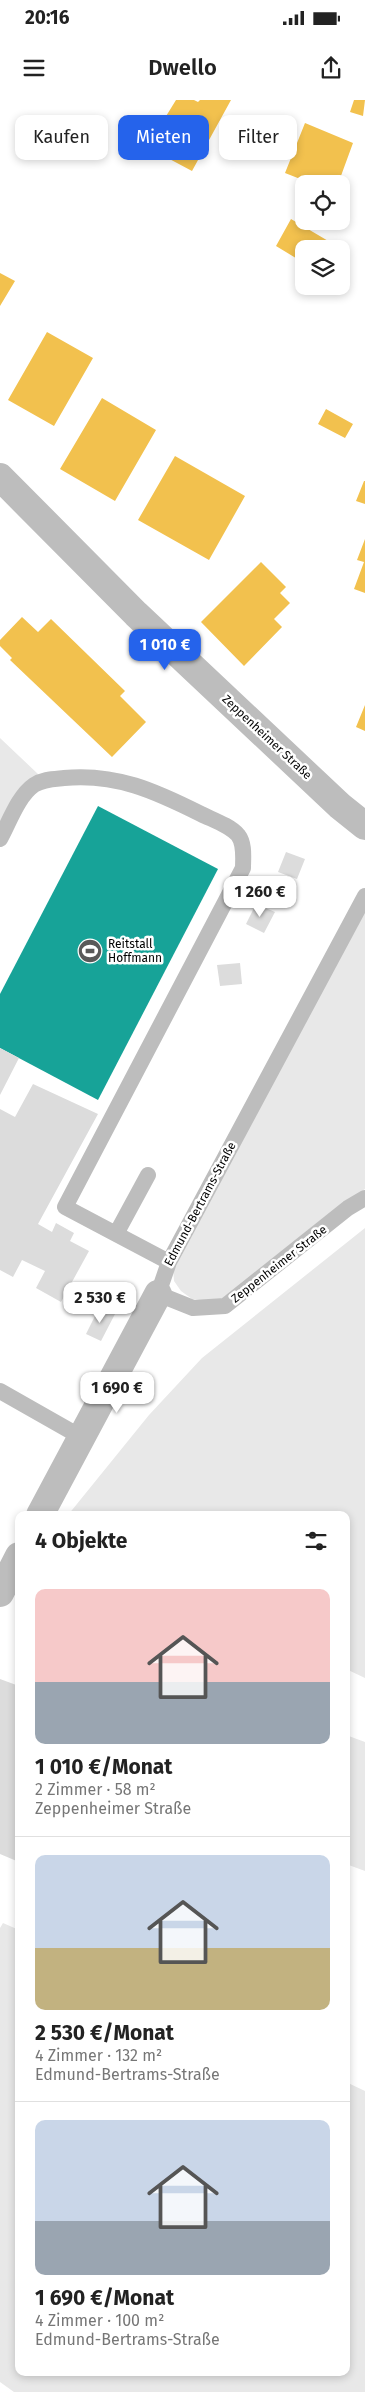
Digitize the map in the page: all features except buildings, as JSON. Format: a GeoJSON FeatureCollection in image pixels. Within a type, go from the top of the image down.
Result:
{"type":"FeatureCollection","features":[{"type":"Feature","properties":{"kind":"street","name":"Zeppenheimer Straße"},"geometry":{"type":"LineString","coordinates":[[0,477],[136,614],[340,806],[365,826]]}},
{"type":"Feature","properties":{"kind":"street","name":"Edmund-Bertrams-Straße"},"geometry":{"type":"LineString","coordinates":[[42,1511],[158,1294]]}},
{"type":"Feature","properties":{"kind":"street"},"geometry":{"type":"LineString","coordinates":[[0,1593],[15,1564]]}},
{"type":"Feature","properties":{"kind":"lane"},"geometry":{"type":"LineString","coordinates":[[0,839],[22,798],[33,786],[43,780],[87,776],[124,781],[178,802],[226,826],[238,836],[244,853],[243,868],[65,1206],[168,1262]]}},
{"type":"Feature","properties":{"kind":"lane","name":"Edmund-Bertrams-Straße"},"geometry":{"type":"LineString","coordinates":[[158,1294],[168,1262],[365,896]]}},
{"type":"Feature","properties":{"kind":"lane"},"geometry":{"type":"LineString","coordinates":[[116,1234],[148,1175]]}},
{"type":"Feature","properties":{"kind":"lane","name":"Zeppenheimer Straße"},"geometry":{"type":"LineString","coordinates":[[158,1294],[193,1308],[225,1306],[348,1208],[365,1198]]}},
{"type":"Feature","properties":{"kind":"lane"},"geometry":{"type":"LineString","coordinates":[[0,1391],[81,1437]]}},
{"type":"Feature","properties":{"kind":"shaded area"},"geometry":{"type":"Polygon","coordinates":[[[0,738],[38,774],[0,841],[0,738]]]}},
{"type":"Feature","properties":{"kind":"shaded area"},"geometry":{"type":"Polygon","coordinates":[[[365,912],[365,1189],[323,1218],[229,1294],[216,1302],[192,1299],[181,1291],[174,1281],[173,1266],[365,912]]]}},
{"type":"Feature","properties":{"kind":"shaded area"},"geometry":{"type":"Polygon","coordinates":[[[365,1228],[365,1678],[350,1671],[350,1511],[71,1511],[149,1415],[202,1358],[365,1228]]]}},
{"type":"Feature","properties":{"kind":"shaded area"},"geometry":{"type":"Polygon","coordinates":[[[350,1736],[365,1742],[365,1871],[350,1865],[350,1736]]]}},
{"type":"Feature","properties":{"kind":"shaded area"},"geometry":{"type":"Polygon","coordinates":[[[3,1923],[15,1928],[15,2376],[350,2376],[350,2084],[365,2091],[365,2392],[14,2392],[0,2382],[0,1928],[3,1923]]]}},
{"type":"Feature","properties":{"kind":"place","name":"Reitstall Hoffmann"},"geometry":{"type":"Point","coordinates":[90,951]}}]}
